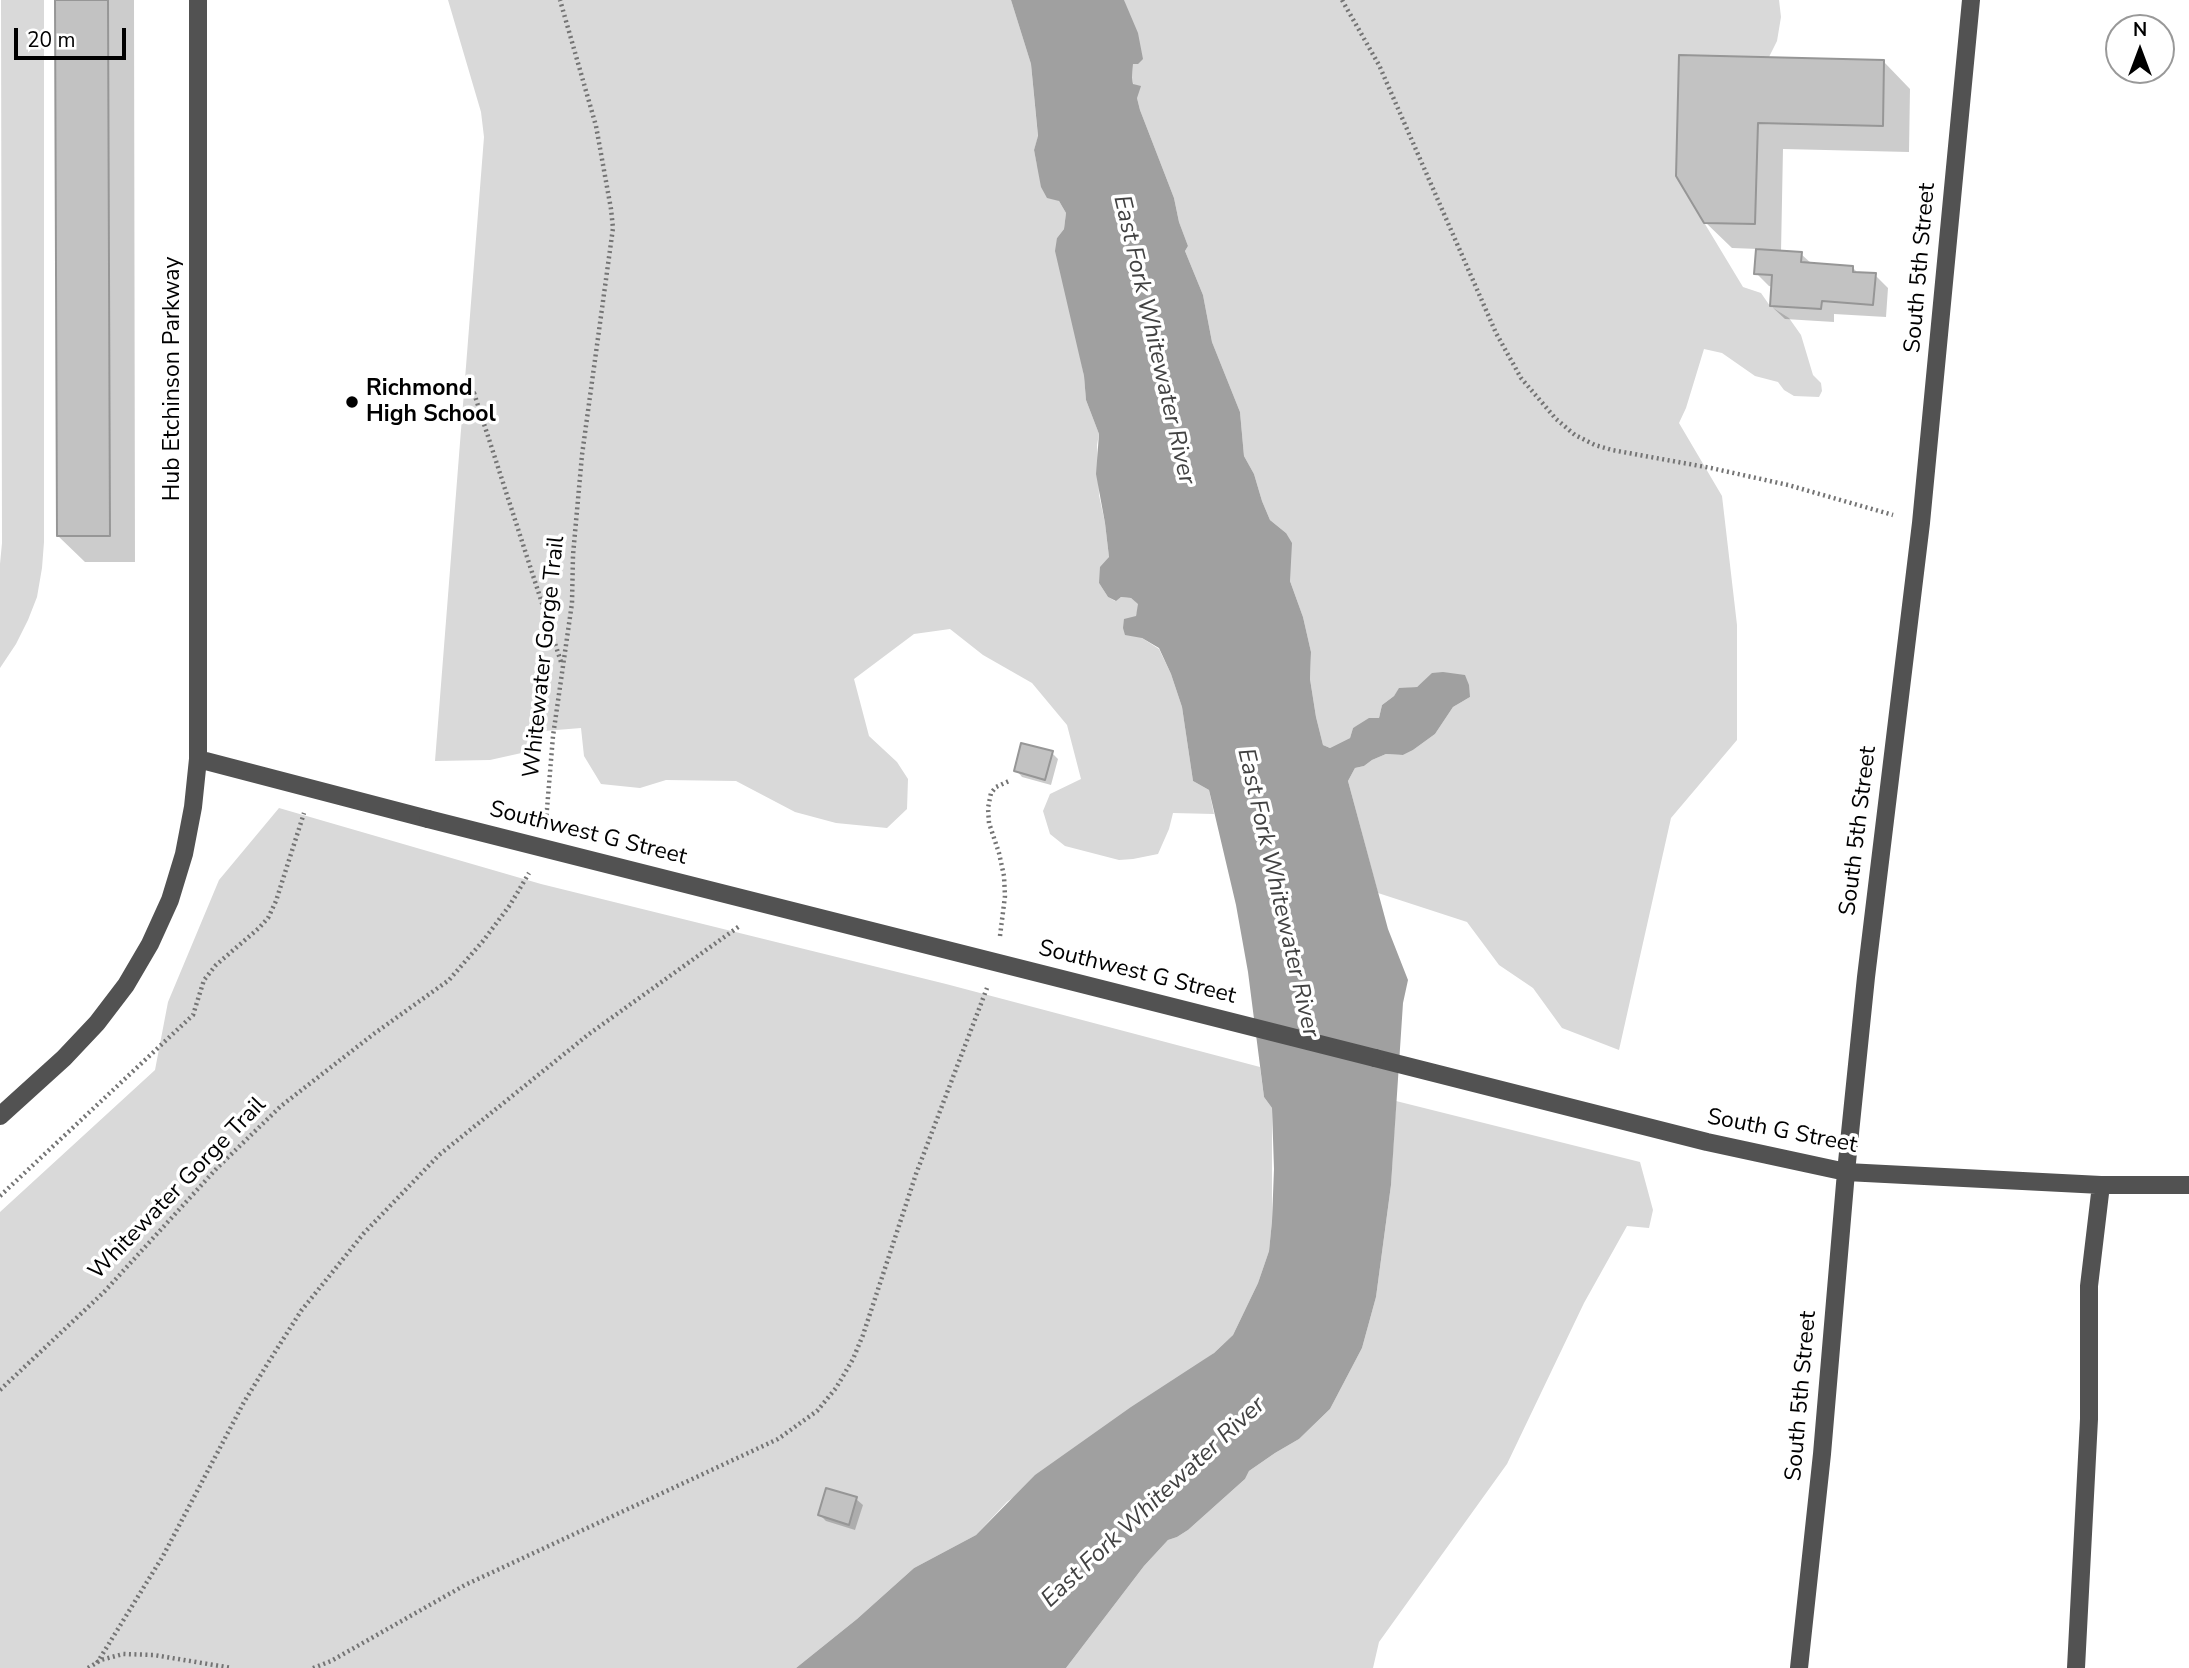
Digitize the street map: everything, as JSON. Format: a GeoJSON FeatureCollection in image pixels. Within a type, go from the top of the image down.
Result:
{"type":"FeatureCollection","features":[{"type":"Feature","properties":{"kind":"street","name":"Hub Etchinson Parkway"},"geometry":{"type":"LineString","coordinates":[[198,0],[198,759]]}},
{"type":"Feature","properties":{"kind":"street","name":"South 5th Street"},"geometry":{"type":"LineString","coordinates":[[1799,1668],[1822,1454],[1866,977],[1921,523],[1971,0]]}},
{"type":"Feature","properties":{"kind":"street","name":"Southwest G Street"},"geometry":{"type":"LineString","coordinates":[[198,759],[1375,1058]]}},
{"type":"Feature","properties":{"kind":"street"},"geometry":{"type":"LineString","coordinates":[[0,1116],[64,1058],[97,1023],[126,985],[150,944],[170,900],[184,854],[198,759]]}},
{"type":"Feature","properties":{"kind":"street","name":"South G Street"},"geometry":{"type":"LineString","coordinates":[[1375,1058],[1707,1142],[1846,1172],[2101,1185],[2189,1185]]}},
{"type":"Feature","properties":{"kind":"street"},"geometry":{"type":"LineString","coordinates":[[2076,1668],[2089,1419],[2089,1286],[2101,1185]]}},
{"type":"Feature","properties":{"kind":"path","name":"Whitewater Gorge Trail"},"geometry":{"type":"LineString","coordinates":[[544,831],[572,603],[580,468],[613,228],[596,126],[560,0]]}},
{"type":"Feature","properties":{"kind":"path"},"geometry":{"type":"LineString","coordinates":[[1342,0],[1379,65],[1496,333],[1521,378],[1556,419],[1575,435],[1612,450],[1788,485],[1921,523]]}},
{"type":"Feature","properties":{"kind":"path"},"geometry":{"type":"LineString","coordinates":[[453,391],[474,393],[563,668]]}},
{"type":"Feature","properties":{"kind":"path"},"geometry":{"type":"LineString","coordinates":[[999,945],[1005,896],[1004,876],[989,822],[988,808],[990,793],[1009,781]]}},
{"type":"Feature","properties":{"kind":"path"},"geometry":{"type":"LineString","coordinates":[[0,1196],[193,1015],[204,980],[216,965],[268,918],[312,789]]}},
{"type":"Feature","properties":{"kind":"path","name":"Whitewater Gorge Trail"},"geometry":{"type":"LineString","coordinates":[[0,1391],[104,1292],[217,1168],[281,1106],[374,1033],[449,980],[490,932],[531,870]]}},
{"type":"Feature","properties":{"kind":"path"},"geometry":{"type":"LineString","coordinates":[[97,1662],[163,1556],[232,1424],[268,1363],[302,1311],[355,1244],[439,1155],[589,1034],[741,925]]}},
{"type":"Feature","properties":{"kind":"path"},"geometry":{"type":"LineString","coordinates":[[313,1668],[331,1661],[478,1579],[778,1439],[817,1411],[840,1381],[863,1335],[916,1174],[989,981]]}},
{"type":"Feature","properties":{"kind":"path"},"geometry":{"type":"LineString","coordinates":[[88,1668],[111,1656],[136,1654],[232,1668]]}},
{"type":"Feature","properties":{"kind":"shaded area"},"geometry":{"type":"Polygon","coordinates":[[[1,0],[44,0],[44,542],[37,597],[16,644],[0,668],[2,543],[1,0]]]}},
{"type":"Feature","properties":{"kind":"shaded area"},"geometry":{"type":"Polygon","coordinates":[[[448,0],[1011,0],[1031,64],[1038,137],[1034,150],[1037,165],[1066,213],[1064,229],[1057,238],[1084,376],[1086,400],[1099,434],[1099,495],[1109,557],[1099,583],[1108,597],[1115,601],[1121,597],[1131,598],[1139,604],[1136,616],[1142,638],[1159,649],[1182,707],[1193,781],[1209,790],[1214,814],[1173,813],[1158,854],[1119,860],[1065,846],[1050,834],[1043,811],[1050,794],[1081,779],[1067,725],[1032,683],[983,655],[950,629],[914,634],[854,679],[869,736],[897,762],[908,779],[907,809],[887,828],[836,823],[795,812],[736,781],[666,780],[640,788],[601,784],[584,756],[581,728],[544,731],[535,750],[490,760],[435,761],[484,137],[481,112],[448,0]]]}},
{"type":"Feature","properties":{"kind":"shaded area"},"geometry":{"type":"Polygon","coordinates":[[[1124,0],[1779,0],[1781,17],[1777,41],[1769,57],[1679,56],[1676,176],[1743,287],[1761,293],[1770,306],[1789,318],[1801,335],[1813,375],[1821,383],[1822,391],[1819,397],[1794,396],[1778,382],[1755,376],[1722,353],[1704,349],[1679,423],[1722,496],[1737,625],[1737,740],[1671,818],[1619,1050],[1562,1028],[1533,988],[1499,965],[1467,922],[1378,893],[1348,781],[1355,768],[1386,754],[1403,755],[1413,750],[1435,734],[1453,707],[1470,697],[1432,674],[1417,687],[1399,689],[1382,705],[1379,718],[1353,728],[1350,738],[1330,748],[1323,745],[1310,679],[1311,652],[1303,617],[1290,581],[1286,533],[1270,520],[1254,474],[1244,456],[1240,412],[1212,342],[1203,295],[1185,251],[1188,246],[1174,198],[1140,110],[1132,79],[1133,64],[1124,0]]]}},
{"type":"Feature","properties":{"kind":"shaded area"},"geometry":{"type":"Polygon","coordinates":[[[279,808],[541,884],[946,984],[1260,1067],[1264,1097],[1272,1108],[1272,1221],[1269,1251],[1258,1283],[1233,1335],[1214,1353],[1007,1502],[976,1535],[914,1568],[796,1668],[0,1668],[0,1212],[155,1070],[168,1002],[219,880],[279,808]],[[826,1488],[818,1515],[849,1524],[857,1497],[826,1488]]]}},
{"type":"Feature","properties":{"kind":"shaded area"},"geometry":{"type":"Polygon","coordinates":[[[1396,1101],[1640,1162],[1653,1210],[1649,1228],[1627,1226],[1584,1303],[1507,1464],[1379,1642],[1373,1668],[1066,1668],[1144,1566],[1168,1540],[1188,1530],[1245,1479],[1249,1471],[1299,1439],[1330,1409],[1362,1348],[1376,1297],[1391,1185],[1396,1101]]]}},
{"type":"Feature","properties":{"kind":"water","name":"East Fork Whitewater River"},"geometry":{"type":"Polygon","coordinates":[[[1011,0],[1124,0],[1138,33],[1143,59],[1138,64],[1133,64],[1133,84],[1141,86],[1137,98],[1140,110],[1174,198],[1188,246],[1185,251],[1203,295],[1212,342],[1240,412],[1244,456],[1254,474],[1270,520],[1286,533],[1292,543],[1290,581],[1303,617],[1311,652],[1310,679],[1323,745],[1330,748],[1350,738],[1353,728],[1369,718],[1379,718],[1382,705],[1394,696],[1399,688],[1417,687],[1432,673],[1465,675],[1470,697],[1453,707],[1435,734],[1413,750],[1403,755],[1386,754],[1355,768],[1348,781],[1388,929],[1408,980],[1403,1003],[1391,1185],[1376,1297],[1362,1348],[1330,1409],[1299,1439],[1249,1471],[1245,1479],[1188,1530],[1168,1540],[1144,1566],[1066,1668],[796,1668],[914,1568],[976,1535],[1035,1475],[1131,1407],[1214,1353],[1233,1335],[1258,1283],[1269,1251],[1274,1169],[1272,1108],[1264,1097],[1248,972],[1236,905],[1209,790],[1193,781],[1182,707],[1171,674],[1159,648],[1142,638],[1125,635],[1124,619],[1136,616],[1138,604],[1131,598],[1121,597],[1116,601],[1108,597],[1099,583],[1100,567],[1109,557],[1096,474],[1099,434],[1086,400],[1084,376],[1055,251],[1057,238],[1064,229],[1066,213],[1059,201],[1047,198],[1041,187],[1034,150],[1038,136],[1031,64],[1011,0]]]}},
{"type":"Feature","properties":{"kind":"building"},"geometry":{"type":"Polygon","coordinates":[[[55,0],[108,0],[110,536],[57,536],[55,0]]]}},
{"type":"Feature","properties":{"kind":"building"},"geometry":{"type":"Polygon","coordinates":[[[1679,55],[1884,60],[1883,126],[1758,123],[1755,224],[1704,223],[1676,176],[1679,55]]]}},
{"type":"Feature","properties":{"kind":"building"},"geometry":{"type":"Polygon","coordinates":[[[1756,249],[1802,252],[1801,262],[1853,266],[1853,272],[1876,273],[1873,305],[1822,301],[1821,309],[1770,306],[1772,275],[1754,274],[1756,249]]]}},
{"type":"Feature","properties":{"kind":"building"},"geometry":{"type":"Polygon","coordinates":[[[1021,743],[1053,751],[1045,780],[1014,771],[1021,743]]]}},
{"type":"Feature","properties":{"kind":"building"},"geometry":{"type":"Polygon","coordinates":[[[826,1488],[857,1497],[849,1525],[818,1515],[826,1488]]]}},
{"type":"Feature","properties":{"kind":"place","name":"Richmond High School"},"geometry":{"type":"Point","coordinates":[352,402]}}]}
